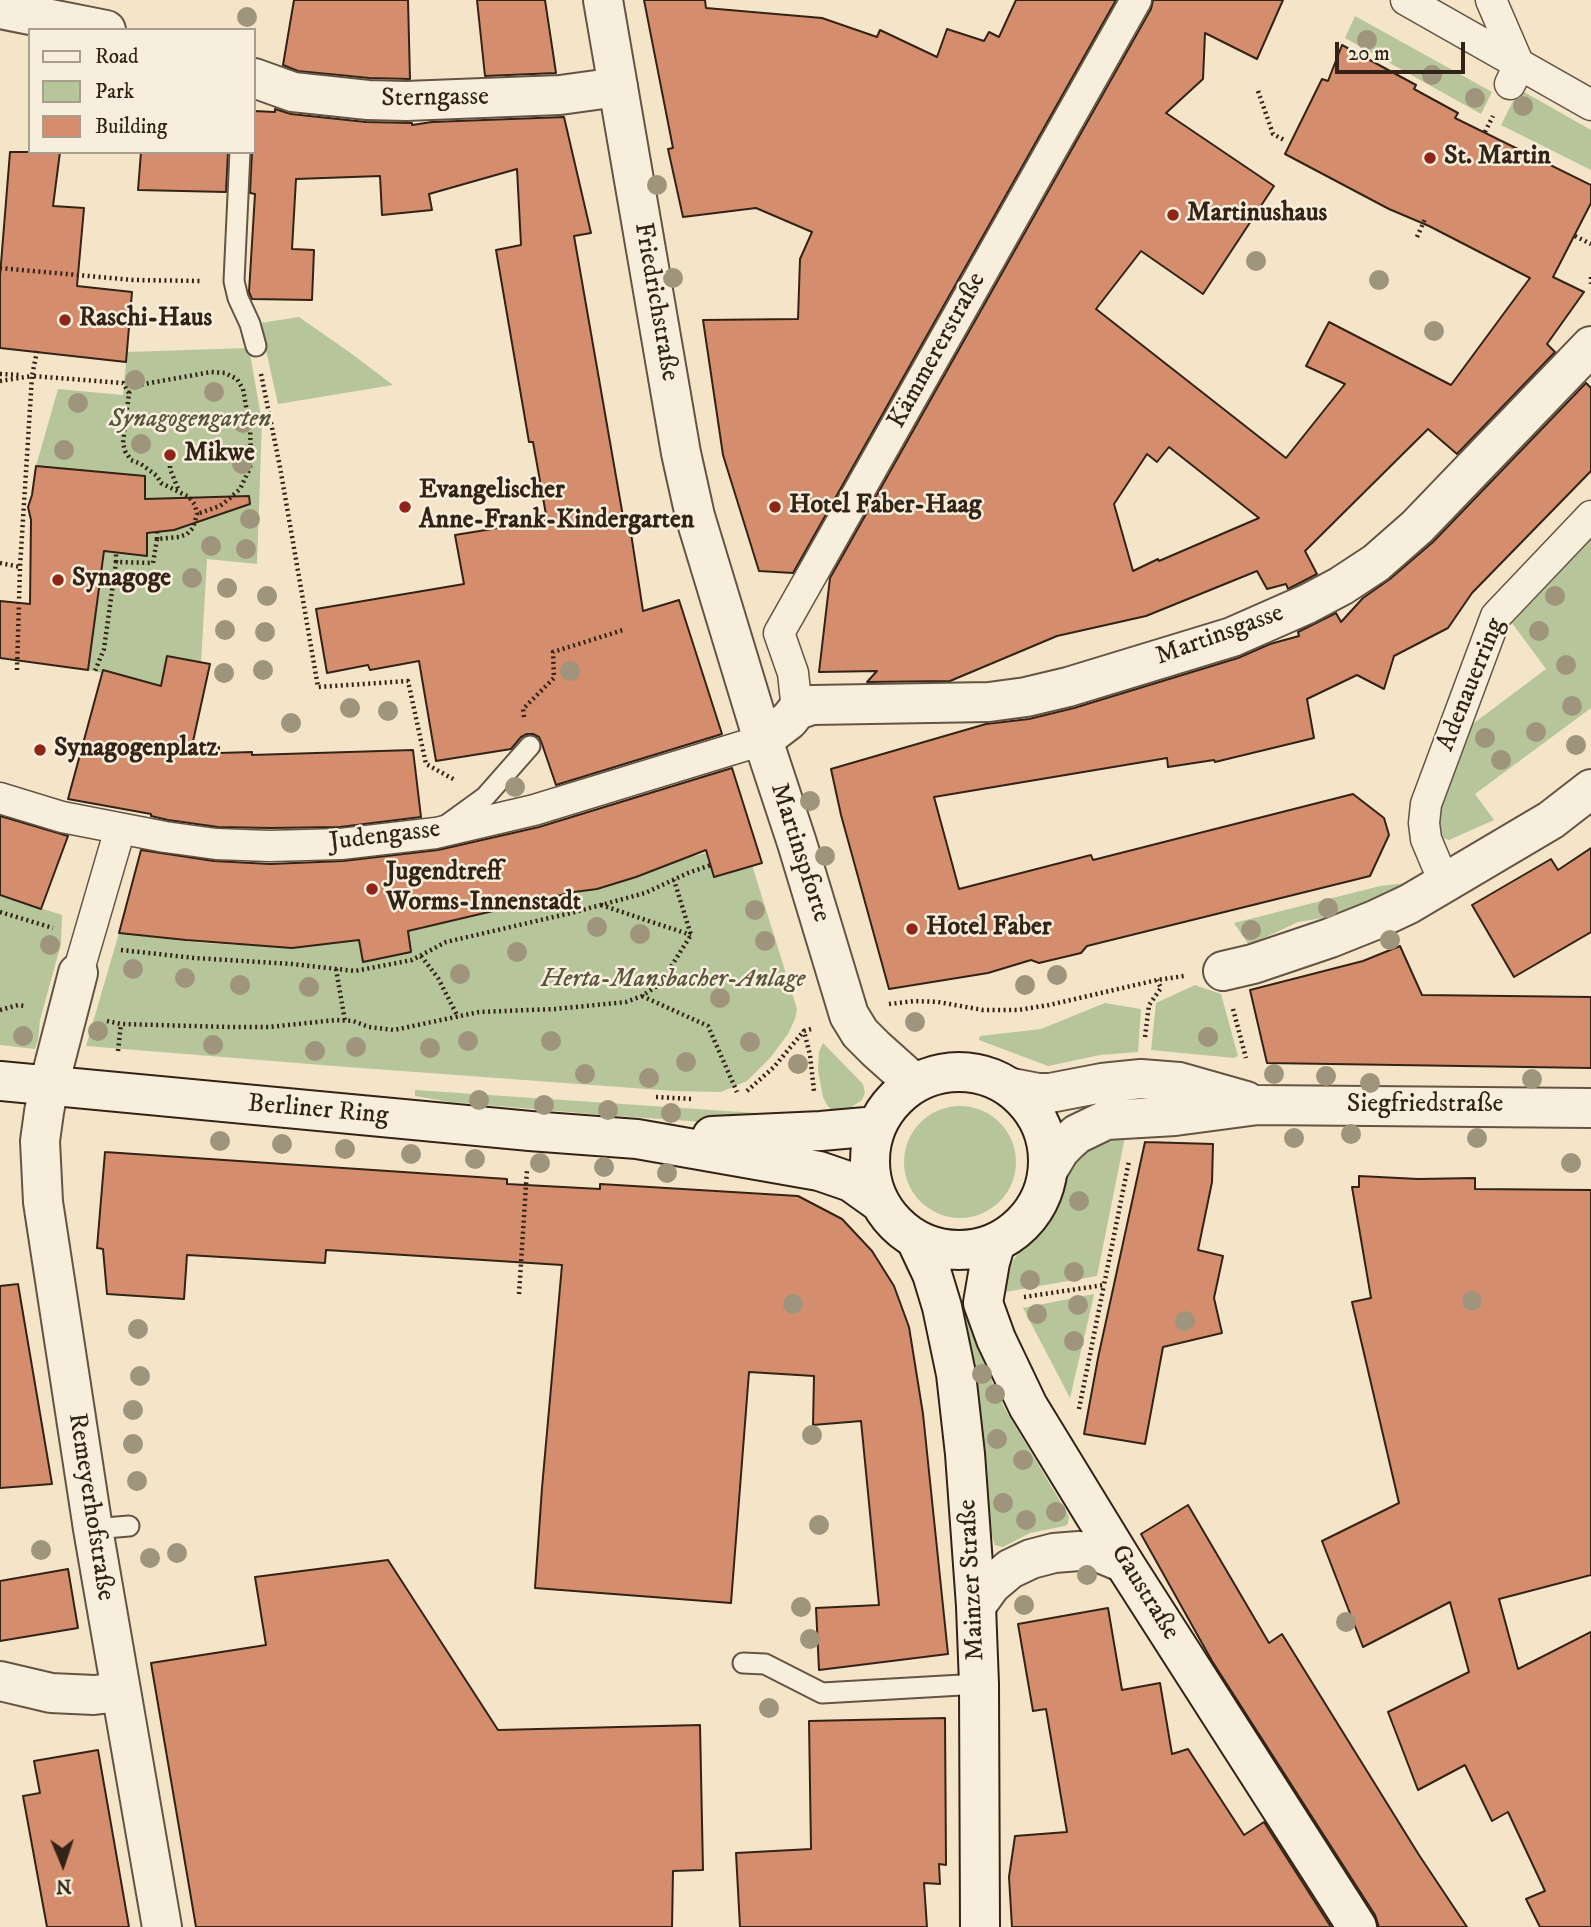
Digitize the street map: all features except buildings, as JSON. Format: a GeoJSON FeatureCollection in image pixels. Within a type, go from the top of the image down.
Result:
{"type":"FeatureCollection","features":[{"type":"Feature","properties":{"kind":"street","name":"Friedrichstraße"},"geometry":{"type":"LineString","coordinates":[[603,0],[681,453],[695,516],[720,601]]}},
{"type":"Feature","properties":{"kind":"street","name":"Kämmererstraße"},"geometry":{"type":"LineString","coordinates":[[797,710],[793,673],[779,633],[1136,0]]}},
{"type":"Feature","properties":{"kind":"street"},"geometry":{"type":"LineString","coordinates":[[1406,0],[1515,75],[1591,105]]}},
{"type":"Feature","properties":{"kind":"street"},"geometry":{"type":"LineString","coordinates":[[1491,0],[1515,75]]}},
{"type":"Feature","properties":{"kind":"street"},"geometry":{"type":"LineString","coordinates":[[0,9],[96,28]]}},
{"type":"Feature","properties":{"kind":"street","name":"Sterngasse"},"geometry":{"type":"LineString","coordinates":[[256,79],[293,92],[405,101],[560,95],[618,87]]}},
{"type":"Feature","properties":{"kind":"street","name":"Martinsgasse"},"geometry":{"type":"LineString","coordinates":[[797,710],[812,705],[989,702],[1026,697],[1068,687],[1231,637],[1296,609],[1353,579],[1417,527],[1591,346]]}},
{"type":"Feature","properties":{"kind":"street","name":"Adenauerring"},"geometry":{"type":"LineString","coordinates":[[1444,882],[1426,839],[1426,804],[1496,616],[1591,516]]}},
{"type":"Feature","properties":{"kind":"street","name":"Martinspforte"},"geometry":{"type":"LineString","coordinates":[[720,601],[849,1015],[860,1033],[914,1083]]}},
{"type":"Feature","properties":{"kind":"street"},"geometry":{"type":"LineString","coordinates":[[763,740],[789,720],[797,710]]}},
{"type":"Feature","properties":{"kind":"street","name":"Judengasse"},"geometry":{"type":"LineString","coordinates":[[0,798],[62,817],[216,844],[341,844],[436,833],[561,803],[763,740]]}},
{"type":"Feature","properties":{"kind":"street"},"geometry":{"type":"LineString","coordinates":[[1223,971],[1253,964],[1341,934],[1409,904],[1551,820],[1591,789]]}},
{"type":"Feature","properties":{"kind":"street"},"geometry":{"type":"LineString","coordinates":[[49,1085],[50,1010],[83,956],[120,829]]}},
{"type":"Feature","properties":{"kind":"street"},"geometry":{"type":"LineString","coordinates":[[946,1072],[981,1074],[1012,1088],[1033,1110],[1046,1139],[1048,1170],[1043,1192],[1032,1213],[1016,1230],[980,1248],[947,1250],[916,1240],[889,1217],[873,1187],[869,1155],[883,1113],[914,1083],[946,1072]]}},
{"type":"Feature","properties":{"kind":"street","name":"Siegfriedstraße"},"geometry":{"type":"LineString","coordinates":[[1012,1088],[1050,1093],[1141,1079],[1179,1082],[1258,1105]]}},
{"type":"Feature","properties":{"kind":"street","name":"Berliner Ring"},"geometry":{"type":"LineString","coordinates":[[0,1081],[637,1139],[819,1171],[851,1182],[879,1202]]}},
{"type":"Feature","properties":{"kind":"street","name":"Remeyerhofstraße"},"geometry":{"type":"LineString","coordinates":[[49,1085],[40,1141],[43,1202],[111,1527],[120,1692],[162,1927]]}},
{"type":"Feature","properties":{"kind":"street","name":"Siegfriedstraße"},"geometry":{"type":"LineString","coordinates":[[1048,1170],[1060,1150],[1077,1134],[1106,1120],[1175,1116],[1258,1105],[1591,1108]]}},
{"type":"Feature","properties":{"kind":"street","name":"Berliner Ring"},"geometry":{"type":"LineString","coordinates":[[637,1139],[877,1126]]}},
{"type":"Feature","properties":{"kind":"street","name":"Mainzer Straße"},"geometry":{"type":"LineString","coordinates":[[916,1240],[932,1274],[942,1307],[956,1374],[965,1454],[979,1684],[980,1927]]}},
{"type":"Feature","properties":{"kind":"street","name":"Gaustraße"},"geometry":{"type":"LineString","coordinates":[[996,1242],[983,1303],[996,1339],[1028,1406],[1124,1563],[1357,1927]]}},
{"type":"Feature","properties":{"kind":"street"},"geometry":{"type":"LineString","coordinates":[[976,1606],[991,1585],[1010,1569],[1031,1559],[1054,1553],[1079,1551],[1100,1553],[1124,1563]]}},
{"type":"Feature","properties":{"kind":"street"},"geometry":{"type":"LineString","coordinates":[[0,1681],[51,1693],[94,1695],[120,1692]]}},
{"type":"Feature","properties":{"kind":"lane"},"geometry":{"type":"LineString","coordinates":[[240,154],[234,281],[237,298],[250,324],[256,346]]}},
{"type":"Feature","properties":{"kind":"lane"},"geometry":{"type":"LineString","coordinates":[[436,833],[485,797],[530,746]]}},
{"type":"Feature","properties":{"kind":"lane"},"geometry":{"type":"LineString","coordinates":[[743,1663],[765,1664],[822,1693],[979,1684]]}},
{"type":"Feature","properties":{"kind":"path"},"geometry":{"type":"LineString","coordinates":[[1258,91],[1273,134],[1284,140]]}},
{"type":"Feature","properties":{"kind":"path"},"geometry":{"type":"LineString","coordinates":[[1417,237],[1425,219]]}},
{"type":"Feature","properties":{"kind":"path"},"geometry":{"type":"LineString","coordinates":[[1575,236],[1591,244]]}},
{"type":"Feature","properties":{"kind":"path"},"geometry":{"type":"LineString","coordinates":[[0,268],[133,280],[234,281]]}},
{"type":"Feature","properties":{"kind":"path"},"geometry":{"type":"LineString","coordinates":[[1591,277],[1591,284]]}},
{"type":"Feature","properties":{"kind":"path"},"geometry":{"type":"LineString","coordinates":[[256,346],[318,687],[408,681],[426,764],[485,797]]}},
{"type":"Feature","properties":{"kind":"path"},"geometry":{"type":"LineString","coordinates":[[17,670],[20,566],[32,376],[37,351]]}},
{"type":"Feature","properties":{"kind":"path"},"geometry":{"type":"LineString","coordinates":[[157,539],[187,534],[197,514],[189,497],[161,483],[157,476],[131,460],[125,451],[123,443],[129,393],[133,386],[211,372],[225,373],[237,379],[243,389],[250,429],[250,468],[240,489],[230,498],[220,506],[197,514]]}},
{"type":"Feature","properties":{"kind":"path"},"geometry":{"type":"LineString","coordinates":[[0,374],[123,383],[129,393]]}},
{"type":"Feature","properties":{"kind":"path"},"geometry":{"type":"LineString","coordinates":[[0,382],[32,376]]}},
{"type":"Feature","properties":{"kind":"path"},"geometry":{"type":"LineString","coordinates":[[170,455],[170,469],[180,492]]}},
{"type":"Feature","properties":{"kind":"path"},"geometry":{"type":"LineString","coordinates":[[116,562],[153,563],[157,532]]}},
{"type":"Feature","properties":{"kind":"path"},"geometry":{"type":"LineString","coordinates":[[95,671],[104,649],[116,552]]}},
{"type":"Feature","properties":{"kind":"path"},"geometry":{"type":"LineString","coordinates":[[0,563],[20,566]]}},
{"type":"Feature","properties":{"kind":"path"},"geometry":{"type":"LineString","coordinates":[[530,746],[523,709],[554,678],[553,652],[624,630]]}},
{"type":"Feature","properties":{"kind":"path"},"geometry":{"type":"LineString","coordinates":[[0,912],[83,956],[116,950],[355,971],[412,960],[446,942],[645,893],[711,865]]}},
{"type":"Feature","properties":{"kind":"path"},"geometry":{"type":"LineString","coordinates":[[0,1010],[18,1005],[121,1024],[269,1027],[353,1021],[369,1027],[394,1030],[414,1028],[479,1012],[626,1002],[642,996],[660,984],[691,935],[674,880]]}},
{"type":"Feature","properties":{"kind":"path"},"geometry":{"type":"LineString","coordinates":[[600,905],[691,935]]}},
{"type":"Feature","properties":{"kind":"path"},"geometry":{"type":"LineString","coordinates":[[421,956],[438,978],[458,1017]]}},
{"type":"Feature","properties":{"kind":"path"},"geometry":{"type":"LineString","coordinates":[[336,969],[345,1021]]}},
{"type":"Feature","properties":{"kind":"path"},"geometry":{"type":"LineString","coordinates":[[938,1002],[983,1010],[1018,1010],[1094,996],[1157,980],[1223,971],[1258,1105]]}},
{"type":"Feature","properties":{"kind":"path"},"geometry":{"type":"LineString","coordinates":[[1145,1041],[1149,1005],[1161,988],[1157,980]]}},
{"type":"Feature","properties":{"kind":"path"},"geometry":{"type":"LineString","coordinates":[[642,996],[708,1026],[738,1096]]}},
{"type":"Feature","properties":{"kind":"path"},"geometry":{"type":"LineString","coordinates":[[730,1099],[763,1078],[804,1031]]}},
{"type":"Feature","properties":{"kind":"path"},"geometry":{"type":"LineString","coordinates":[[1067,1468],[1138,1118]]}},
{"type":"Feature","properties":{"kind":"path"},"geometry":{"type":"LineString","coordinates":[[519,1294],[530,1131]]}},
{"type":"Feature","properties":{"kind":"path"},"geometry":{"type":"LineString","coordinates":[[983,1303],[1104,1285]]}},
{"type":"Feature","properties":{"kind":"green space"},"geometry":{"type":"Polygon","coordinates":[[[1355,16],[1492,92],[1481,114],[1345,38],[1355,16]]]}},
{"type":"Feature","properties":{"kind":"green space"},"geometry":{"type":"Polygon","coordinates":[[[1519,89],[1591,130],[1591,170],[1501,125],[1519,89]]]}},
{"type":"Feature","properties":{"kind":"green space"},"geometry":{"type":"Polygon","coordinates":[[[299,317],[393,385],[278,404],[260,323],[299,317]]]}},
{"type":"Feature","properties":{"kind":"green space","name":"Synagogengarten"},"geometry":{"type":"Polygon","coordinates":[[[249,348],[262,422],[257,564],[207,559],[201,663],[167,656],[161,686],[103,670],[102,673],[88,670],[105,551],[146,556],[147,532],[173,530],[180,528],[185,522],[145,499],[144,476],[36,466],[58,389],[123,395],[127,352],[249,348]]]}},
{"type":"Feature","properties":{"kind":"green space"},"geometry":{"type":"Polygon","coordinates":[[[1591,540],[1591,708],[1475,794],[1494,820],[1449,840],[1439,837],[1433,829],[1470,726],[1546,669],[1512,623],[1591,540]]]}},
{"type":"Feature","properties":{"kind":"green space","name":"Herta-Mansbacher-Anlage"},"geometry":{"type":"Polygon","coordinates":[[[707,853],[752,865],[797,1009],[788,1034],[770,1058],[747,1081],[721,1092],[674,1091],[86,1046],[119,933],[203,943],[292,948],[359,940],[363,962],[408,931],[597,889],[707,853]]]}},
{"type":"Feature","properties":{"kind":"green space"},"geometry":{"type":"Polygon","coordinates":[[[1409,883],[1372,910],[1298,922],[1249,945],[1234,923],[1380,886],[1409,883]]]}},
{"type":"Feature","properties":{"kind":"green space"},"geometry":{"type":"Polygon","coordinates":[[[0,895],[62,915],[61,944],[40,1020],[35,1049],[0,1045],[0,895]]]}},
{"type":"Feature","properties":{"kind":"green space"},"geometry":{"type":"Polygon","coordinates":[[[1195,985],[1221,994],[1238,1056],[1234,1058],[1151,1050],[1156,1003],[1195,985]]]}},
{"type":"Feature","properties":{"kind":"green space"},"geometry":{"type":"Polygon","coordinates":[[[1105,1003],[1141,1009],[1138,1052],[1100,1055],[1048,1066],[979,1040],[980,1036],[1041,1029],[1105,1003]]]}},
{"type":"Feature","properties":{"kind":"green space"},"geometry":{"type":"Polygon","coordinates":[[[823,1043],[863,1084],[865,1093],[862,1100],[847,1110],[834,1113],[823,1097],[818,1070],[819,1052],[823,1043]]]}},
{"type":"Feature","properties":{"kind":"green space"},"geometry":{"type":"Polygon","coordinates":[[[415,1090],[771,1114],[770,1122],[703,1122],[450,1102],[415,1096],[415,1090]]]}},
{"type":"Feature","properties":{"kind":"green space"},"geometry":{"type":"Polygon","coordinates":[[[960,1106],[981,1110],[1000,1122],[1012,1141],[1016,1162],[1012,1183],[1000,1202],[981,1214],[960,1218],[939,1214],[920,1202],[908,1183],[904,1162],[908,1141],[920,1122],[939,1110],[960,1106]]]}},
{"type":"Feature","properties":{"kind":"green space"},"geometry":{"type":"Polygon","coordinates":[[[1126,1132],[1097,1276],[1005,1292],[1008,1268],[1044,1225],[1070,1165],[1089,1146],[1126,1132]]]}},
{"type":"Feature","properties":{"kind":"green space"},"geometry":{"type":"Polygon","coordinates":[[[1094,1295],[1070,1398],[1023,1308],[1094,1295]]]}},
{"type":"Feature","properties":{"kind":"green space"},"geometry":{"type":"Polygon","coordinates":[[[974,1318],[992,1381],[1005,1409],[1069,1516],[1065,1526],[1030,1533],[1003,1547],[995,1545],[992,1536],[979,1412],[961,1321],[974,1318]]]}},
{"type":"Feature","properties":{"kind":"place","name":"St. Martin"},"geometry":{"type":"Point","coordinates":[1430,158]}},
{"type":"Feature","properties":{"kind":"place","name":"Martinushaus"},"geometry":{"type":"Point","coordinates":[1173,215]}},
{"type":"Feature","properties":{"kind":"place","name":"Raschi-Haus"},"geometry":{"type":"Point","coordinates":[65,320]}},
{"type":"Feature","properties":{"kind":"place","name":"Mikwe"},"geometry":{"type":"Point","coordinates":[170,455]}},
{"type":"Feature","properties":{"kind":"place","name":"Evangelischer Anne-Frank-Kindergarten"},"geometry":{"type":"Point","coordinates":[405,507]}},
{"type":"Feature","properties":{"kind":"place","name":"Hotel Faber-Haag"},"geometry":{"type":"Point","coordinates":[775,507]}},
{"type":"Feature","properties":{"kind":"place","name":"Synagoge"},"geometry":{"type":"Point","coordinates":[58,580]}},
{"type":"Feature","properties":{"kind":"place","name":"Synagogenplatz"},"geometry":{"type":"Point","coordinates":[40,750]}},
{"type":"Feature","properties":{"kind":"place","name":"Jugendtreff Worms-Innenstadt"},"geometry":{"type":"Point","coordinates":[372,889]}},
{"type":"Feature","properties":{"kind":"place","name":"Hotel Faber"},"geometry":{"type":"Point","coordinates":[912,929]}}]}
